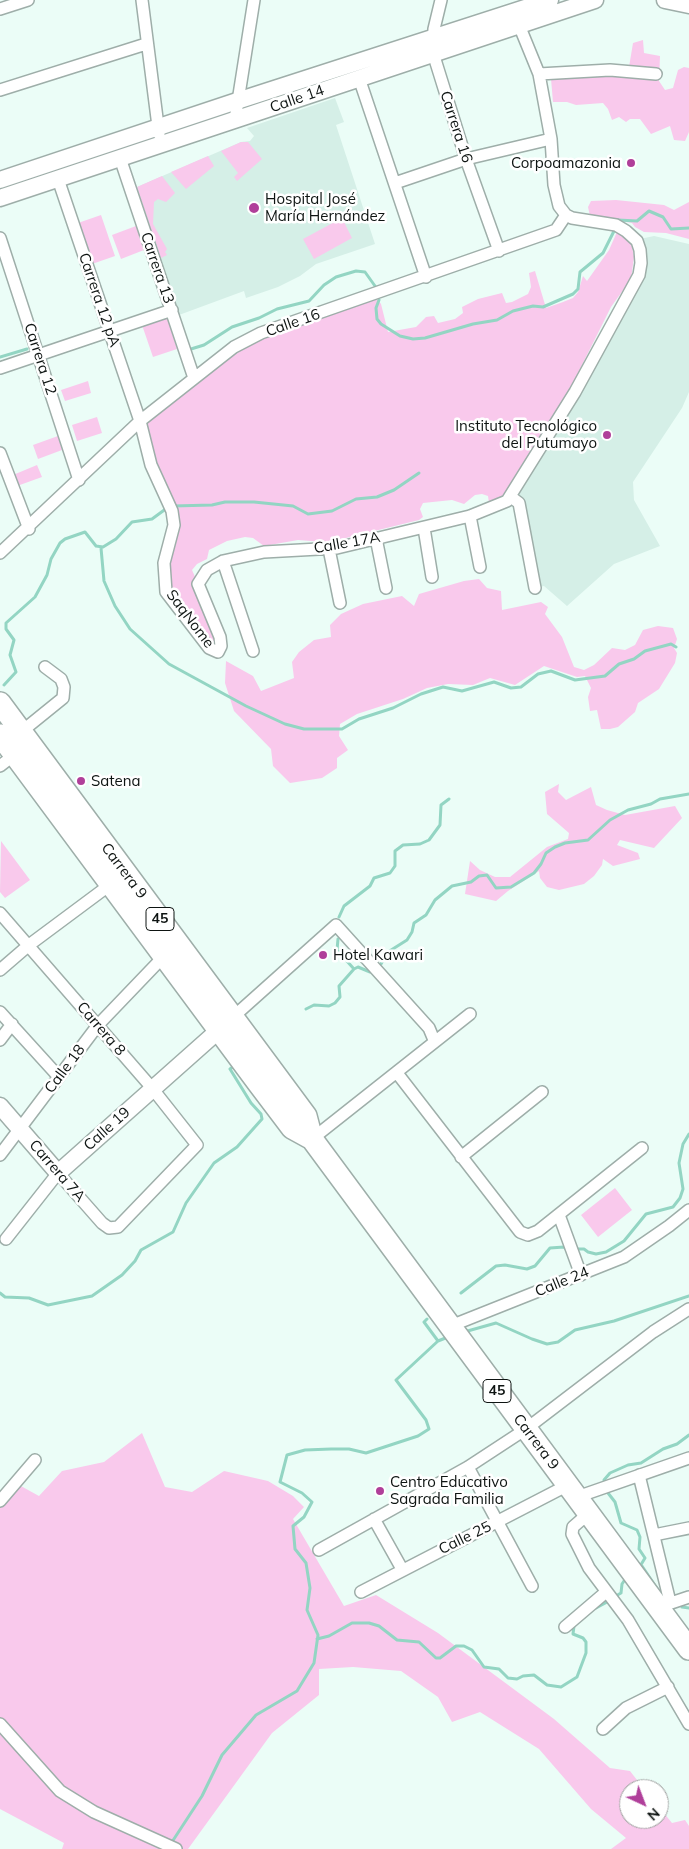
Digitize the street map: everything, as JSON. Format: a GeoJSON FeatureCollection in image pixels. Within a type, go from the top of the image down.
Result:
{"type":"FeatureCollection","features":[{"type":"Feature","properties":{"kind":"highway","name":"Carrera 9"},"geometry":{"type":"LineString","coordinates":[[0,703],[16,749],[111,884],[171,950]]}},
{"type":"Feature","properties":{"kind":"highway","name":"Carrera 9"},"geometry":{"type":"LineString","coordinates":[[0,735],[16,749],[226,1024],[306,1116],[312,1140],[448,1327],[634,1573],[665,1605],[689,1649]]}},
{"type":"Feature","properties":{"kind":"street"},"geometry":{"type":"LineString","coordinates":[[142,0],[146,44],[161,145]]}},
{"type":"Feature","properties":{"kind":"street"},"geometry":{"type":"LineString","coordinates":[[235,120],[254,0]]}},
{"type":"Feature","properties":{"kind":"street","name":"Carrera 16"},"geometry":{"type":"LineString","coordinates":[[440,0],[433,46],[466,159],[499,251]]}},
{"type":"Feature","properties":{"kind":"street","name":"Calle 14"},"geometry":{"type":"LineString","coordinates":[[0,198],[359,78],[433,46],[550,0]]}},
{"type":"Feature","properties":{"kind":"street","name":"Calle 14"},"geometry":{"type":"LineString","coordinates":[[0,180],[237,101],[433,46],[519,25],[595,0]]}},
{"type":"Feature","properties":{"kind":"street"},"geometry":{"type":"LineString","coordinates":[[665,0],[689,5]]}},
{"type":"Feature","properties":{"kind":"street"},"geometry":{"type":"LineString","coordinates":[[0,9],[23,1]]}},
{"type":"Feature","properties":{"kind":"street"},"geometry":{"type":"LineString","coordinates":[[519,25],[539,74],[551,139],[555,192],[558,206],[566,215],[572,218],[616,224],[637,241],[641,263],[639,275],[575,392],[511,496],[519,503],[535,588]]}},
{"type":"Feature","properties":{"kind":"street"},"geometry":{"type":"LineString","coordinates":[[0,90],[146,44]]}},
{"type":"Feature","properties":{"kind":"street"},"geometry":{"type":"LineString","coordinates":[[539,74],[610,70],[656,74]]}},
{"type":"Feature","properties":{"kind":"street"},"geometry":{"type":"LineString","coordinates":[[359,78],[426,276]]}},
{"type":"Feature","properties":{"kind":"street"},"geometry":{"type":"LineString","coordinates":[[395,183],[466,159],[551,139]]}},
{"type":"Feature","properties":{"kind":"street","name":"Carrera 13"},"geometry":{"type":"LineString","coordinates":[[120,158],[194,378]]}},
{"type":"Feature","properties":{"kind":"street","name":"Carrera 12 pA"},"geometry":{"type":"LineString","coordinates":[[58,179],[140,421]]}},
{"type":"Feature","properties":{"kind":"street","name":"Calle 16"},"geometry":{"type":"LineString","coordinates":[[0,553],[29,529],[140,421],[234,347],[261,333],[556,230],[566,215]]}},
{"type":"Feature","properties":{"kind":"street","name":"Carrera 12"},"geometry":{"type":"LineString","coordinates":[[0,238],[79,480]]}},
{"type":"Feature","properties":{"kind":"street"},"geometry":{"type":"LineString","coordinates":[[0,368],[172,310]]}},
{"type":"Feature","properties":{"kind":"street","name":"SaqNome"},"geometry":{"type":"LineString","coordinates":[[140,421],[151,465],[171,508],[174,526],[164,563],[163,578],[166,592],[214,652],[218,652],[221,646],[220,637],[198,584],[208,570],[223,561]]}},
{"type":"Feature","properties":{"kind":"street"},"geometry":{"type":"LineString","coordinates":[[0,454],[29,529]]}},
{"type":"Feature","properties":{"kind":"street","name":"Calle 17A"},"geometry":{"type":"LineString","coordinates":[[223,561],[264,552],[329,550],[470,516],[507,500],[511,496]]}},
{"type":"Feature","properties":{"kind":"street"},"geometry":{"type":"LineString","coordinates":[[470,516],[480,566]]}},
{"type":"Feature","properties":{"kind":"street"},"geometry":{"type":"LineString","coordinates":[[424,528],[432,577]]}},
{"type":"Feature","properties":{"kind":"street"},"geometry":{"type":"LineString","coordinates":[[376,538],[386,588]]}},
{"type":"Feature","properties":{"kind":"street"},"geometry":{"type":"LineString","coordinates":[[329,550],[340,603]]}},
{"type":"Feature","properties":{"kind":"street"},"geometry":{"type":"LineString","coordinates":[[223,561],[253,651]]}},
{"type":"Feature","properties":{"kind":"street"},"geometry":{"type":"LineString","coordinates":[[16,749],[63,698],[64,688],[61,679],[45,667]]}},
{"type":"Feature","properties":{"kind":"street"},"geometry":{"type":"LineString","coordinates":[[0,970],[29,945],[111,884]]}},
{"type":"Feature","properties":{"kind":"street","name":"Carrera 8"},"geometry":{"type":"LineString","coordinates":[[0,913],[194,1139],[196,1148],[118,1227]]}},
{"type":"Feature","properties":{"kind":"street","name":"Calle 19"},"geometry":{"type":"LineString","coordinates":[[6,1240],[58,1173],[336,924],[429,1028],[434,1040]]}},
{"type":"Feature","properties":{"kind":"street","name":"Calle 18"},"geometry":{"type":"LineString","coordinates":[[0,1155],[98,1025],[171,950]]}},
{"type":"Feature","properties":{"kind":"street"},"geometry":{"type":"LineString","coordinates":[[0,1012],[59,1077]]}},
{"type":"Feature","properties":{"kind":"street"},"geometry":{"type":"LineString","coordinates":[[312,1140],[397,1073],[434,1040],[470,1014]]}},
{"type":"Feature","properties":{"kind":"street"},"geometry":{"type":"LineString","coordinates":[[0,1040],[12,1024]]}},
{"type":"Feature","properties":{"kind":"street"},"geometry":{"type":"LineString","coordinates":[[397,1073],[520,1232],[528,1235],[538,1232],[642,1148]]}},
{"type":"Feature","properties":{"kind":"street"},"geometry":{"type":"LineString","coordinates":[[461,1157],[542,1092]]}},
{"type":"Feature","properties":{"kind":"street","name":"Carrera 7A"},"geometry":{"type":"LineString","coordinates":[[0,1106],[102,1223],[110,1228],[118,1227]]}},
{"type":"Feature","properties":{"kind":"street","name":"Calle 24"},"geometry":{"type":"LineString","coordinates":[[448,1327],[624,1257],[689,1210]]}},
{"type":"Feature","properties":{"kind":"street"},"geometry":{"type":"LineString","coordinates":[[559,1215],[581,1274]]}},
{"type":"Feature","properties":{"kind":"street"},"geometry":{"type":"LineString","coordinates":[[318,1550],[468,1467],[526,1429],[653,1332],[689,1309]]}},
{"type":"Feature","properties":{"kind":"street","name":"Calle 25"},"geometry":{"type":"LineString","coordinates":[[361,1592],[402,1569],[497,1522],[578,1498],[689,1458]]}},
{"type":"Feature","properties":{"kind":"street"},"geometry":{"type":"LineString","coordinates":[[0,1501],[36,1460]]}},
{"type":"Feature","properties":{"kind":"street"},"geometry":{"type":"LineString","coordinates":[[468,1467],[532,1586]]}},
{"type":"Feature","properties":{"kind":"street"},"geometry":{"type":"LineString","coordinates":[[639,1475],[654,1535],[665,1605],[689,1597]]}},
{"type":"Feature","properties":{"kind":"street"},"geometry":{"type":"LineString","coordinates":[[578,1498],[572,1534],[589,1568],[628,1620],[689,1724]]}},
{"type":"Feature","properties":{"kind":"street"},"geometry":{"type":"LineString","coordinates":[[374,1519],[402,1569]]}},
{"type":"Feature","properties":{"kind":"street"},"geometry":{"type":"LineString","coordinates":[[654,1535],[689,1528]]}},
{"type":"Feature","properties":{"kind":"street"},"geometry":{"type":"LineString","coordinates":[[565,1627],[606,1592]]}},
{"type":"Feature","properties":{"kind":"street"},"geometry":{"type":"LineString","coordinates":[[603,1729],[626,1708],[668,1687]]}},
{"type":"Feature","properties":{"kind":"street"},"geometry":{"type":"LineString","coordinates":[[0,1724],[60,1791],[94,1812],[176,1849]]}},
{"type":"Feature","properties":{"kind":"shaded area"},"geometry":{"type":"Polygon","coordinates":[[[643,40],[644,53],[660,56],[659,81],[665,90],[673,88],[678,70],[684,67],[689,68],[689,132],[685,141],[674,140],[670,126],[651,134],[640,119],[630,119],[626,122],[619,117],[612,120],[608,109],[603,103],[576,105],[567,102],[553,102],[551,79],[557,76],[628,73],[633,43],[643,40]]]}},
{"type":"Feature","properties":{"kind":"shaded area","name":"Hospital José María Hernández"},"geometry":{"type":"Polygon","coordinates":[[[335,98],[344,122],[336,125],[375,244],[316,264],[300,276],[278,287],[246,298],[244,291],[179,315],[137,187],[241,142],[250,141],[254,136],[247,128],[335,98]]]}},
{"type":"Feature","properties":{"kind":"shaded area"},"geometry":{"type":"Polygon","coordinates":[[[241,142],[248,142],[262,159],[237,181],[234,177],[238,173],[221,151],[241,142]]]}},
{"type":"Feature","properties":{"kind":"shaded area"},"geometry":{"type":"Polygon","coordinates":[[[208,156],[214,166],[186,189],[171,172],[208,156]]]}},
{"type":"Feature","properties":{"kind":"shaded area"},"geometry":{"type":"Polygon","coordinates":[[[162,176],[175,193],[166,202],[158,199],[154,202],[153,224],[167,249],[165,252],[167,255],[161,258],[137,187],[162,176]]]}},
{"type":"Feature","properties":{"kind":"shaded area"},"geometry":{"type":"Polygon","coordinates":[[[616,200],[664,205],[674,210],[689,202],[689,239],[666,233],[644,232],[632,223],[590,216],[588,207],[591,201],[616,200]]]}},
{"type":"Feature","properties":{"kind":"shaded area"},"geometry":{"type":"Polygon","coordinates":[[[101,215],[115,256],[92,264],[78,223],[101,215]]]}},
{"type":"Feature","properties":{"kind":"shaded area"},"geometry":{"type":"Polygon","coordinates":[[[342,218],[352,238],[314,259],[303,239],[342,218]]]}},
{"type":"Feature","properties":{"kind":"shaded area"},"geometry":{"type":"Polygon","coordinates":[[[136,226],[144,250],[121,259],[112,235],[136,226]]]}},
{"type":"Feature","properties":{"kind":"shaded area"},"geometry":{"type":"Polygon","coordinates":[[[617,232],[627,236],[632,247],[634,257],[631,279],[611,307],[562,405],[532,448],[504,498],[489,503],[488,496],[482,494],[475,495],[464,504],[452,500],[423,503],[420,509],[423,517],[419,520],[346,538],[323,542],[298,540],[264,546],[253,538],[245,537],[227,541],[209,550],[207,559],[197,564],[192,570],[196,579],[195,590],[198,600],[219,641],[214,649],[170,593],[167,566],[176,523],[160,479],[146,423],[204,376],[259,338],[370,299],[377,299],[381,304],[388,332],[416,327],[426,317],[434,316],[438,323],[455,319],[463,313],[462,307],[478,299],[502,293],[506,303],[512,302],[528,294],[531,287],[529,273],[535,271],[546,308],[573,298],[578,292],[583,276],[587,281],[609,250],[617,232]]]}},
{"type":"Feature","properties":{"kind":"shaded area","name":"Instituto Tecnológico del Putumayo"},"geometry":{"type":"Polygon","coordinates":[[[654,236],[689,244],[689,392],[682,408],[633,482],[634,500],[660,546],[614,564],[567,606],[544,586],[535,588],[515,491],[639,275],[640,239],[654,236]]]}},
{"type":"Feature","properties":{"kind":"shaded area"},"geometry":{"type":"Polygon","coordinates":[[[167,317],[177,349],[153,357],[142,325],[167,317]]]}},
{"type":"Feature","properties":{"kind":"shaded area"},"geometry":{"type":"Polygon","coordinates":[[[88,381],[91,393],[65,401],[61,390],[88,381]]]}},
{"type":"Feature","properties":{"kind":"shaded area"},"geometry":{"type":"Polygon","coordinates":[[[97,417],[102,433],[77,441],[72,425],[97,417]]]}},
{"type":"Feature","properties":{"kind":"shaded area"},"geometry":{"type":"Polygon","coordinates":[[[58,436],[62,450],[38,459],[33,445],[58,436]]]}},
{"type":"Feature","properties":{"kind":"shaded area"},"geometry":{"type":"Polygon","coordinates":[[[37,465],[42,477],[17,486],[13,475],[37,465]]]}},
{"type":"Feature","properties":{"kind":"shaded area"},"geometry":{"type":"Polygon","coordinates":[[[479,579],[487,588],[501,591],[502,610],[541,602],[548,607],[545,614],[562,637],[574,667],[584,670],[594,665],[612,648],[625,650],[635,645],[643,630],[658,626],[673,628],[677,639],[674,648],[677,653],[675,663],[659,689],[638,703],[635,712],[618,727],[610,729],[601,729],[597,710],[590,711],[588,697],[591,688],[585,676],[577,677],[544,666],[515,685],[490,678],[473,685],[448,684],[427,688],[403,699],[357,714],[340,724],[339,736],[348,750],[337,758],[337,768],[322,778],[290,783],[273,766],[271,749],[234,711],[225,683],[226,661],[253,676],[261,691],[294,678],[292,662],[299,652],[314,640],[331,637],[330,625],[341,614],[363,604],[402,596],[414,606],[419,594],[464,581],[479,579]]]}},
{"type":"Feature","properties":{"kind":"shaded area"},"geometry":{"type":"Polygon","coordinates":[[[559,784],[558,792],[566,800],[591,787],[596,805],[607,810],[625,815],[675,806],[682,818],[654,848],[620,840],[617,845],[638,853],[640,859],[613,866],[603,859],[602,865],[594,876],[584,884],[559,890],[547,887],[540,878],[539,871],[496,901],[465,894],[470,861],[480,870],[495,877],[510,877],[547,847],[568,839],[569,833],[547,814],[545,792],[559,784]]]}},
{"type":"Feature","properties":{"kind":"shaded area"},"geometry":{"type":"Polygon","coordinates":[[[1,841],[30,880],[5,898],[0,892],[1,841]]]}},
{"type":"Feature","properties":{"kind":"shaded area"},"geometry":{"type":"Polygon","coordinates":[[[615,1188],[632,1210],[598,1237],[581,1215],[615,1188]]]}},
{"type":"Feature","properties":{"kind":"shaded area"},"geometry":{"type":"Polygon","coordinates":[[[142,1433],[165,1487],[192,1492],[224,1471],[268,1481],[293,1496],[304,1507],[293,1519],[344,1606],[376,1595],[438,1633],[554,1719],[610,1768],[630,1771],[636,1779],[619,1779],[619,1829],[669,1829],[669,1819],[672,1823],[685,1820],[689,1826],[689,1849],[611,1849],[626,1838],[591,1809],[539,1749],[480,1712],[452,1722],[438,1697],[401,1671],[353,1667],[319,1669],[319,1695],[272,1733],[188,1849],[62,1849],[64,1843],[0,1809],[0,1506],[19,1485],[39,1496],[62,1471],[104,1462],[142,1433]]]}},
{"type":"Feature","properties":{"kind":"waterway"},"geometry":{"type":"LineString","coordinates":[[618,220],[637,221],[649,211],[663,217],[671,229],[689,228]]}},
{"type":"Feature","properties":{"kind":"waterway"},"geometry":{"type":"LineString","coordinates":[[379,300],[376,308],[377,319],[381,324],[400,336],[413,339],[425,338],[473,324],[497,320],[513,311],[533,306],[543,307],[573,294],[578,289],[580,272],[603,253],[615,229]]}},
{"type":"Feature","properties":{"kind":"waterway"},"geometry":{"type":"LineString","coordinates":[[191,349],[204,345],[232,327],[259,318],[277,309],[309,301],[324,285],[336,277],[356,271],[365,272],[375,286]]}},
{"type":"Feature","properties":{"kind":"waterway"},"geometry":{"type":"LineString","coordinates":[[0,357],[27,349]]}},
{"type":"Feature","properties":{"kind":"waterway"},"geometry":{"type":"LineString","coordinates":[[173,506],[254,502],[293,506],[308,514],[332,511],[356,499],[377,497],[394,490],[419,473]]}},
{"type":"Feature","properties":{"kind":"waterway"},"geometry":{"type":"LineString","coordinates":[[4,685],[16,672],[10,655],[14,640],[6,629],[6,623],[35,597],[47,575],[51,559],[60,543],[65,539],[85,532],[96,546],[103,547],[116,539],[132,522],[152,519],[167,508]]}},
{"type":"Feature","properties":{"kind":"waterway"},"geometry":{"type":"LineString","coordinates":[[101,548],[104,581],[115,606],[130,629],[169,664],[246,706],[285,724],[304,729],[342,729],[359,719],[393,708],[421,694],[443,687],[462,691],[494,682],[511,688],[521,687],[538,674],[551,671],[575,680],[605,676],[619,664],[634,659],[645,651],[671,644],[676,647]]}},
{"type":"Feature","properties":{"kind":"waterway"},"geometry":{"type":"LineString","coordinates":[[381,964],[388,952],[407,940],[412,932],[414,923],[426,915],[435,900],[452,886],[471,882],[479,876],[487,875],[496,888],[511,887],[534,873],[546,853],[555,847],[565,843],[588,840],[610,820],[628,810],[651,804],[660,799],[689,794]]}},
{"type":"Feature","properties":{"kind":"waterway"},"geometry":{"type":"LineString","coordinates":[[339,917],[344,906],[370,886],[374,878],[390,873],[395,866],[395,851],[403,845],[420,844],[429,840],[440,825],[441,805],[449,799]]}},
{"type":"Feature","properties":{"kind":"waterway"},"geometry":{"type":"LineString","coordinates":[[338,939],[337,950],[354,969]]}},
{"type":"Feature","properties":{"kind":"waterway"},"geometry":{"type":"LineString","coordinates":[[306,1009],[314,1005],[329,1006],[335,1003],[340,997],[339,986],[354,969],[358,967],[370,972]]}},
{"type":"Feature","properties":{"kind":"waterway"},"geometry":{"type":"LineString","coordinates":[[0,1293],[5,1297],[29,1298],[48,1305],[92,1296],[122,1275],[135,1261],[141,1250],[173,1232],[186,1203],[214,1163],[237,1147],[262,1119],[261,1114],[251,1103],[230,1069],[234,1066]]}},
{"type":"Feature","properties":{"kind":"waterway"},"geometry":{"type":"LineString","coordinates":[[575,1249],[584,1249],[596,1254],[606,1252],[624,1241],[646,1214],[673,1207],[680,1198],[683,1189],[679,1163],[683,1144],[689,1134]]}},
{"type":"Feature","properties":{"kind":"waterway"},"geometry":{"type":"LineString","coordinates":[[461,1293],[496,1266],[505,1265],[527,1269],[535,1266],[550,1248],[564,1247],[569,1251]]}},
{"type":"Feature","properties":{"kind":"waterway"},"geometry":{"type":"LineString","coordinates":[[464,1332],[496,1323],[547,1344],[558,1342],[575,1330],[614,1321],[689,1296]]}},
{"type":"Feature","properties":{"kind":"waterway"},"geometry":{"type":"LineString","coordinates":[[427,1319],[424,1322],[438,1341]]}},
{"type":"Feature","properties":{"kind":"waterway"},"geometry":{"type":"LineString","coordinates":[[170,1845],[202,1796],[222,1755],[256,1715],[297,1691],[314,1663],[318,1635],[307,1610],[310,1588],[306,1563],[295,1549],[293,1526],[304,1517],[312,1502],[302,1493],[280,1482],[287,1455],[305,1450],[331,1449],[349,1449],[366,1453],[418,1436],[429,1429],[426,1420],[396,1380],[438,1341],[448,1337]]}},
{"type":"Feature","properties":{"kind":"waterway"},"geometry":{"type":"LineString","coordinates":[[605,1484],[604,1480],[610,1473],[628,1465],[641,1463],[663,1449],[677,1444],[689,1435]]}},
{"type":"Feature","properties":{"kind":"waterway"},"geometry":{"type":"LineString","coordinates":[[608,1493],[615,1502],[621,1523],[637,1530],[640,1537],[639,1549],[645,1558],[639,1568]]}},
{"type":"Feature","properties":{"kind":"waterway"},"geometry":{"type":"LineString","coordinates":[[642,1566],[660,1593]]}},
{"type":"Feature","properties":{"kind":"waterway"},"geometry":{"type":"LineString","coordinates":[[614,1597],[621,1593],[622,1584],[626,1578]]}},
{"type":"Feature","properties":{"kind":"waterway"},"geometry":{"type":"LineString","coordinates":[[596,1608],[609,1601]]}},
{"type":"Feature","properties":{"kind":"waterway"},"geometry":{"type":"LineString","coordinates":[[682,1607],[689,1608]]}},
{"type":"Feature","properties":{"kind":"waterway"},"geometry":{"type":"LineString","coordinates":[[317,1639],[329,1636],[352,1623],[369,1623],[379,1626],[397,1640],[419,1642],[436,1658],[440,1658],[456,1646],[464,1646],[472,1650],[484,1667],[499,1669],[508,1678],[517,1679],[523,1676],[534,1675],[547,1685],[561,1687],[577,1677],[586,1653],[586,1642],[583,1638],[573,1634],[574,1626]]}},
{"type":"Feature","properties":{"kind":"place","name":"Corpoamazonia"},"geometry":{"type":"Point","coordinates":[631,163]}},
{"type":"Feature","properties":{"kind":"place","name":"Hospital José María Hernández"},"geometry":{"type":"Point","coordinates":[254,208]}},
{"type":"Feature","properties":{"kind":"place","name":"Instituto Tecnológico del Putumayo"},"geometry":{"type":"Point","coordinates":[607,435]}},
{"type":"Feature","properties":{"kind":"place","name":"Satena"},"geometry":{"type":"Point","coordinates":[81,781]}},
{"type":"Feature","properties":{"kind":"place","name":"Hotel Kawari"},"geometry":{"type":"Point","coordinates":[323,955]}},
{"type":"Feature","properties":{"kind":"place","name":"Centro Educativo Sagrada Familia"},"geometry":{"type":"Point","coordinates":[380,1491]}}]}
